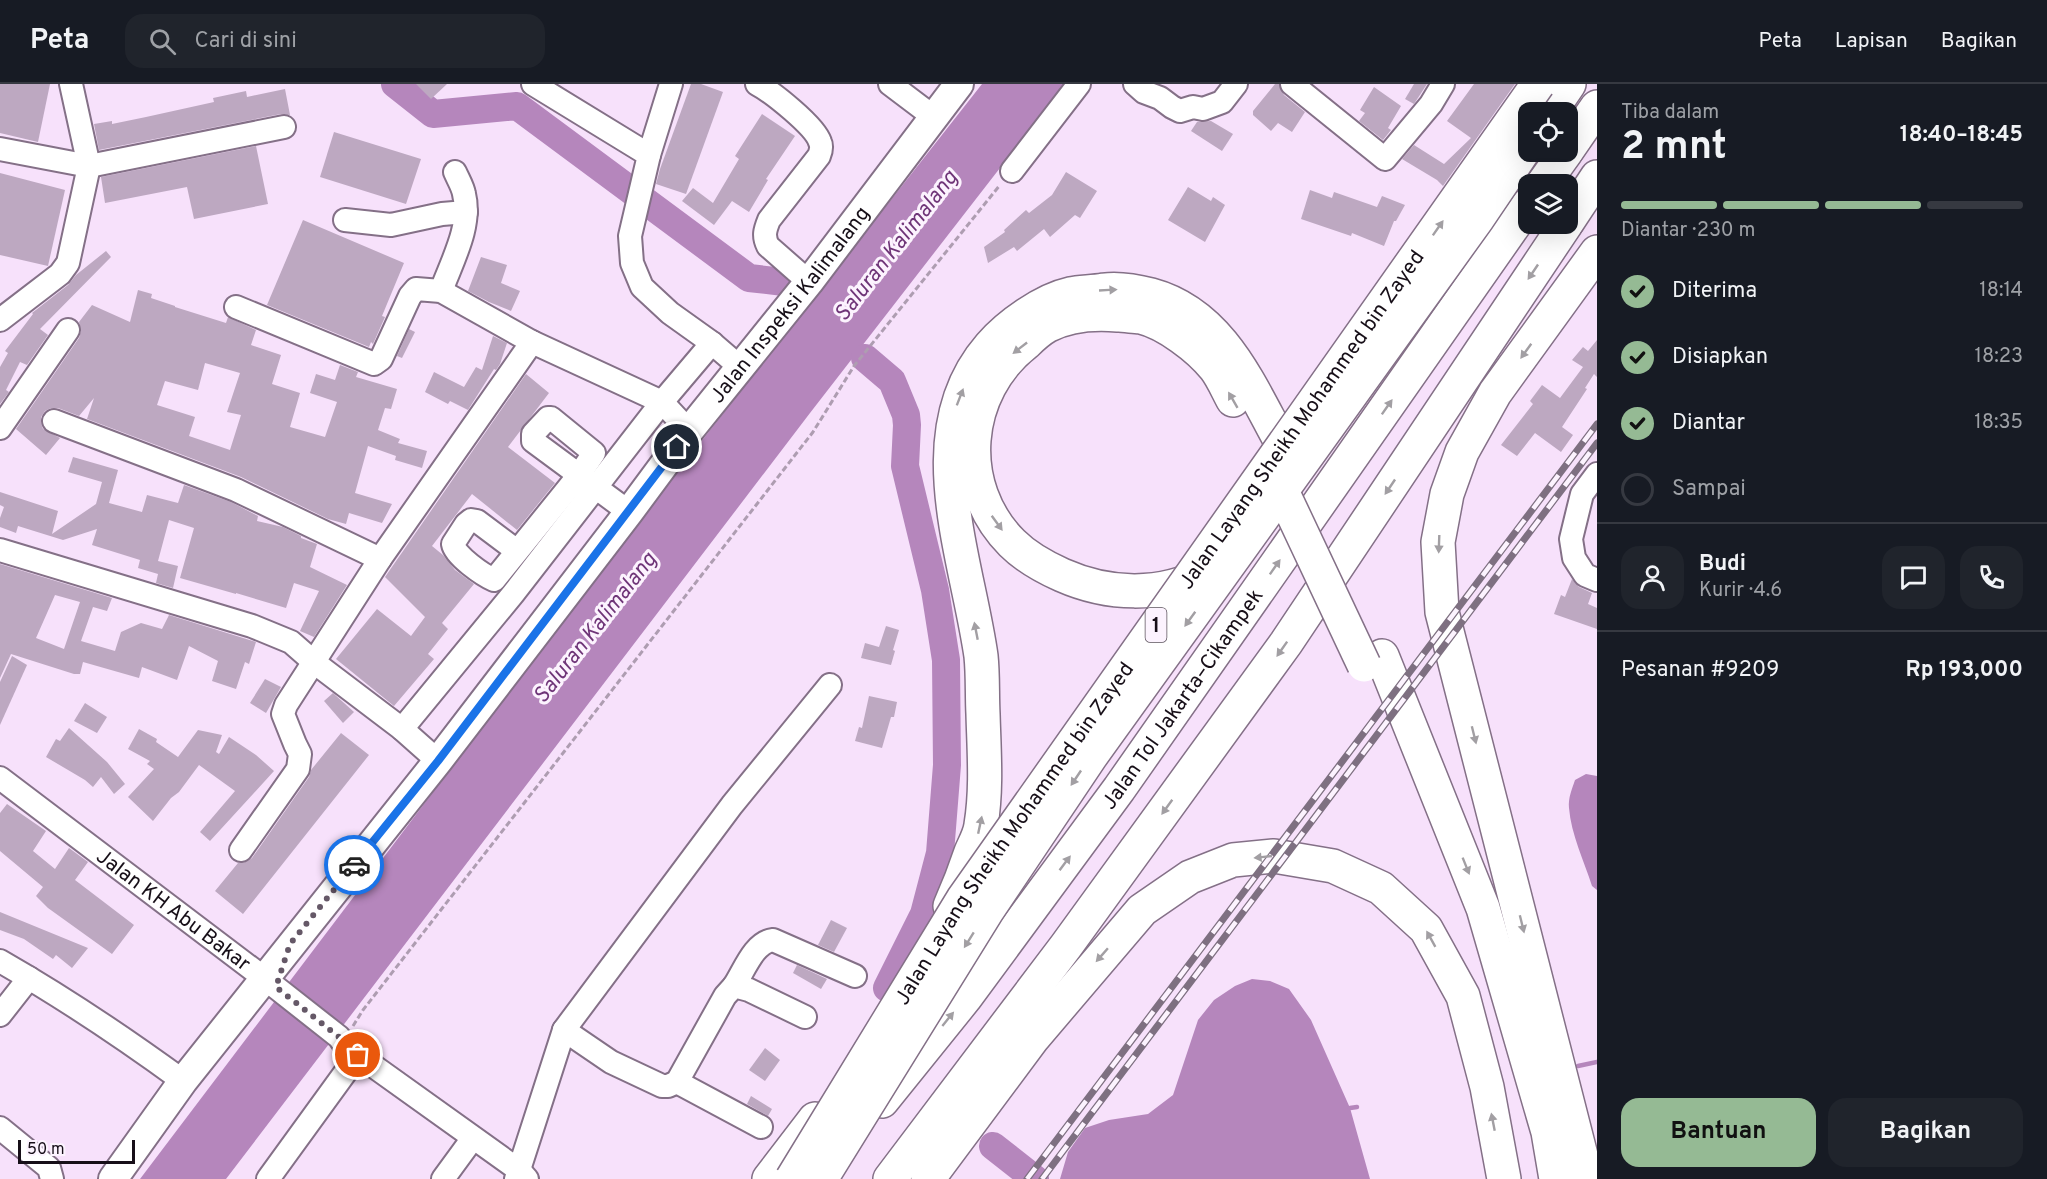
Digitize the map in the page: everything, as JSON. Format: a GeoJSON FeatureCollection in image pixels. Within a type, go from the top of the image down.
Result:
{"type":"FeatureCollection","features":[{"type":"Feature","properties":{"kind":"highway","name":"Jalan Layang Sheikh Mohammed bin Zayed"},"geometry":{"type":"LineString","coordinates":[[792,1179],[963,899],[1538,84]]}},
{"type":"Feature","properties":{"kind":"highway"},"geometry":{"type":"LineString","coordinates":[[1557,102],[1569,84]]}},
{"type":"Feature","properties":{"kind":"highway"},"geometry":{"type":"LineString","coordinates":[[1576,102],[1589,84]]}},
{"type":"Feature","properties":{"kind":"highway"},"geometry":{"type":"LineString","coordinates":[[1578,134],[1597,107]]}},
{"type":"Feature","properties":{"kind":"highway","name":"Jalan Layang Sheikh Mohammed bin Zayed"},"geometry":{"type":"LineString","coordinates":[[820,1179],[987,911],[1091,756],[1478,218],[1518,159]]}},
{"type":"Feature","properties":{"kind":"highway"},"geometry":{"type":"LineString","coordinates":[[1272,446],[1215,368],[1171,330],[1142,318],[1111,315],[1078,316],[1047,326],[1011,354],[991,382],[977,413],[973,462],[979,490],[993,518],[1012,543],[1043,566],[1072,579],[1103,588],[1134,592],[1181,585],[1203,575],[1226,562],[1248,543],[1397,354],[1534,162]]}},
{"type":"Feature","properties":{"kind":"highway"},"geometry":{"type":"LineString","coordinates":[[1578,206],[1597,177]]}},
{"type":"Feature","properties":{"kind":"highway","name":"Jalan Tol Jakarta–Cikampek"},"geometry":{"type":"LineString","coordinates":[[820,1179],[965,998],[1119,789],[1518,219]]}},
{"type":"Feature","properties":{"kind":"highway"},"geometry":{"type":"LineString","coordinates":[[890,1179],[1066,946],[1286,643],[1559,234]]}},
{"type":"Feature","properties":{"kind":"highway"},"geometry":{"type":"LineString","coordinates":[[1587,1179],[1442,612],[1438,542],[1447,494],[1462,452],[1495,393],[1597,252]]}},
{"type":"Feature","properties":{"kind":"highway"},"geometry":{"type":"LineString","coordinates":[[769,1179],[865,1052],[887,1019],[932,944],[956,892],[981,827],[985,778],[981,658],[954,514],[950,459],[956,408],[967,379],[978,359],[998,336],[1041,306],[1068,294],[1112,289],[1140,292],[1164,299],[1195,316],[1217,336],[1235,358],[1272,446],[1373,660],[1483,908],[1548,1132],[1556,1179]]}},
{"type":"Feature","properties":{"kind":"highway"},"geometry":{"type":"LineString","coordinates":[[1373,660],[1407,770],[1473,944],[1524,1114],[1533,1179]]}},
{"type":"Feature","properties":{"kind":"highway"},"geometry":{"type":"LineString","coordinates":[[928,1179],[1033,1038],[1142,910],[1190,877],[1233,860],[1274,856],[1333,866],[1381,888],[1426,929],[1464,996],[1487,1087],[1504,1179]]}},
{"type":"Feature","properties":{"kind":"main road","name":"Jalan Inspeksi Kalimalang"},"geometry":{"type":"LineString","coordinates":[[113,1179],[183,1081],[243,1005],[270,982],[290,944],[438,761],[689,431],[809,282],[960,84]]}},
{"type":"Feature","properties":{"kind":"street"},"geometry":{"type":"LineString","coordinates":[[0,320],[60,274],[68,263],[89,166],[71,84]]}},
{"type":"Feature","properties":{"kind":"street"},"geometry":{"type":"LineString","coordinates":[[533,84],[649,155]]}},
{"type":"Feature","properties":{"kind":"street"},"geometry":{"type":"LineString","coordinates":[[671,84],[649,155],[630,236],[632,263],[642,287],[670,313],[741,368]]}},
{"type":"Feature","properties":{"kind":"street"},"geometry":{"type":"LineString","coordinates":[[757,84],[788,106],[820,141],[819,156],[769,220],[764,230],[764,238],[768,246],[809,282]]}},
{"type":"Feature","properties":{"kind":"street"},"geometry":{"type":"LineString","coordinates":[[890,84],[934,118]]}},
{"type":"Feature","properties":{"kind":"street"},"geometry":{"type":"LineString","coordinates":[[1012,171],[1079,84]]}},
{"type":"Feature","properties":{"kind":"street"},"geometry":{"type":"LineString","coordinates":[[1135,84],[1144,92],[1160,98],[1180,111],[1193,107],[1203,109],[1222,102],[1236,84]]}},
{"type":"Feature","properties":{"kind":"street"},"geometry":{"type":"LineString","coordinates":[[1292,84],[1385,159],[1431,104],[1443,84]]}},
{"type":"Feature","properties":{"kind":"street"},"geometry":{"type":"LineString","coordinates":[[0,149],[89,166],[284,128]]}},
{"type":"Feature","properties":{"kind":"street"},"geometry":{"type":"LineString","coordinates":[[441,291],[463,232],[466,212],[464,194],[455,172]]}},
{"type":"Feature","properties":{"kind":"street"},"geometry":{"type":"LineString","coordinates":[[345,220],[391,225],[442,214],[466,212]]}},
{"type":"Feature","properties":{"kind":"street"},"geometry":{"type":"LineString","coordinates":[[236,307],[374,364],[381,359],[410,296],[416,289],[441,291],[532,342],[662,402],[689,431]]}},
{"type":"Feature","properties":{"kind":"street"},"geometry":{"type":"LineString","coordinates":[[0,428],[68,330]]}},
{"type":"Feature","properties":{"kind":"street"},"geometry":{"type":"LineString","coordinates":[[241,850],[298,769],[300,754],[283,714],[286,705],[380,559],[532,342]]}},
{"type":"Feature","properties":{"kind":"street"},"geometry":{"type":"LineString","coordinates":[[494,580],[517,551],[662,402],[712,344]]}},
{"type":"Feature","properties":{"kind":"street"},"geometry":{"type":"LineString","coordinates":[[54,421],[236,490],[380,559]]}},
{"type":"Feature","properties":{"kind":"street"},"geometry":{"type":"LineString","coordinates":[[1597,474],[1582,494],[1571,539],[1574,558],[1585,575],[1597,580]]}},
{"type":"Feature","properties":{"kind":"street"},"geometry":{"type":"LineString","coordinates":[[587,480],[629,512]]}},
{"type":"Feature","properties":{"kind":"street"},"geometry":{"type":"LineString","coordinates":[[402,729],[513,594],[587,480]]}},
{"type":"Feature","properties":{"kind":"street"},"geometry":{"type":"LineString","coordinates":[[513,594],[453,548],[455,538],[471,520],[477,521],[517,551]]}},
{"type":"Feature","properties":{"kind":"street"},"geometry":{"type":"LineString","coordinates":[[0,550],[262,630],[291,642],[402,729],[438,761]]}},
{"type":"Feature","properties":{"kind":"street"},"geometry":{"type":"LineString","coordinates":[[521,1176],[564,1030],[732,805],[830,685]]}},
{"type":"Feature","properties":{"kind":"street","name":"Jalan KH Abu Bakar"},"geometry":{"type":"LineString","coordinates":[[0,778],[270,982],[346,1045],[521,1176]]}},
{"type":"Feature","properties":{"kind":"street"},"geometry":{"type":"LineString","coordinates":[[564,1030],[611,1062],[662,1086],[668,1086],[677,1082],[725,996],[734,987],[759,946],[767,941],[773,940],[855,976]]}},
{"type":"Feature","properties":{"kind":"street"},"geometry":{"type":"LineString","coordinates":[[0,961],[183,1081]]}},
{"type":"Feature","properties":{"kind":"street"},"geometry":{"type":"LineString","coordinates":[[0,1015],[29,978]]}},
{"type":"Feature","properties":{"kind":"street"},"geometry":{"type":"LineString","coordinates":[[734,987],[740,986],[805,1017]]}},
{"type":"Feature","properties":{"kind":"street"},"geometry":{"type":"LineString","coordinates":[[268,1179],[346,1045]]}},
{"type":"Feature","properties":{"kind":"street"},"geometry":{"type":"LineString","coordinates":[[677,1082],[761,1127]]}},
{"type":"Feature","properties":{"kind":"street"},"geometry":{"type":"LineString","coordinates":[[0,1128],[49,1168],[52,1179]]}},
{"type":"Feature","properties":{"kind":"street"},"geometry":{"type":"LineString","coordinates":[[443,1179],[473,1138]]}},
{"type":"Feature","properties":{"kind":"path"},"geometry":{"type":"LineString","coordinates":[[346,1045],[363,1010],[813,432],[855,366],[1012,171]]}},
{"type":"Feature","properties":{"kind":"water","name":"Saluran Kalimalang"},"geometry":{"type":"Polygon","coordinates":[[[982,84],[1065,84],[810,413],[226,1179],[140,1179],[630,532],[982,84]]]}},
{"type":"Feature","properties":{"kind":"water"},"geometry":{"type":"Polygon","coordinates":[[[1586,774],[1597,776],[1597,890],[1592,886],[1578,847],[1569,808],[1575,780],[1586,774]]]}},
{"type":"Feature","properties":{"kind":"water"},"geometry":{"type":"Polygon","coordinates":[[[1252,979],[1270,981],[1289,989],[1311,1020],[1350,1108],[1370,1179],[1060,1179],[1068,1152],[1085,1128],[1109,1120],[1148,1114],[1173,1095],[1198,1020],[1214,1000],[1235,986],[1252,979]]]}},
{"type":"Feature","properties":{"kind":"building"},"geometry":{"type":"Polygon","coordinates":[[[0,84],[50,84],[38,142],[0,133],[0,84]]]}},
{"type":"Feature","properties":{"kind":"building"},"geometry":{"type":"Polygon","coordinates":[[[416,84],[447,84],[431,99],[416,84]]]}},
{"type":"Feature","properties":{"kind":"building"},"geometry":{"type":"Polygon","coordinates":[[[691,84],[701,84],[723,92],[686,194],[656,184],[691,84]]]}},
{"type":"Feature","properties":{"kind":"building"},"geometry":{"type":"Polygon","coordinates":[[[1275,84],[1279,84],[1284,95],[1305,112],[1292,132],[1278,123],[1271,131],[1253,115],[1253,111],[1275,84]]]}},
{"type":"Feature","properties":{"kind":"building"},"geometry":{"type":"Polygon","coordinates":[[[1414,84],[1427,84],[1414,104],[1405,99],[1414,84]]]}},
{"type":"Feature","properties":{"kind":"building"},"geometry":{"type":"Polygon","coordinates":[[[1474,84],[1515,84],[1443,186],[1402,159],[1414,145],[1444,164],[1471,138],[1447,121],[1474,84]]]}},
{"type":"Feature","properties":{"kind":"building"},"geometry":{"type":"Polygon","coordinates":[[[1374,87],[1401,106],[1388,128],[1391,130],[1383,140],[1359,121],[1365,113],[1360,110],[1374,87]]]}},
{"type":"Feature","properties":{"kind":"building"},"geometry":{"type":"Polygon","coordinates":[[[285,89],[290,115],[281,114],[99,150],[94,124],[112,121],[112,124],[146,117],[214,102],[213,98],[246,91],[247,97],[285,89]]]}},
{"type":"Feature","properties":{"kind":"building"},"geometry":{"type":"Polygon","coordinates":[[[762,114],[795,136],[766,179],[768,180],[749,212],[732,201],[714,225],[682,201],[693,188],[713,203],[739,159],[735,156],[762,114]]]}},
{"type":"Feature","properties":{"kind":"building"},"geometry":{"type":"Polygon","coordinates":[[[1211,121],[1233,134],[1222,151],[1191,131],[1197,122],[1211,121]]]}},
{"type":"Feature","properties":{"kind":"building"},"geometry":{"type":"Polygon","coordinates":[[[334,132],[421,159],[406,204],[320,177],[334,132]]]}},
{"type":"Feature","properties":{"kind":"building"},"geometry":{"type":"Polygon","coordinates":[[[256,146],[268,204],[194,219],[187,187],[105,203],[101,177],[256,146]]]}},
{"type":"Feature","properties":{"kind":"building"},"geometry":{"type":"Polygon","coordinates":[[[1066,172],[1097,191],[1080,218],[1075,215],[1050,237],[1044,229],[1017,251],[1014,247],[988,263],[984,247],[1005,232],[1004,230],[1026,210],[1029,213],[1052,195],[1066,172]]]}},
{"type":"Feature","properties":{"kind":"building"},"geometry":{"type":"Polygon","coordinates":[[[0,173],[65,190],[48,266],[0,255],[0,173]]]}},
{"type":"Feature","properties":{"kind":"building"},"geometry":{"type":"Polygon","coordinates":[[[1188,187],[1211,201],[1213,197],[1225,205],[1205,242],[1168,220],[1188,187]]]}},
{"type":"Feature","properties":{"kind":"building"},"geometry":{"type":"Polygon","coordinates":[[[1310,190],[1332,198],[1334,192],[1377,207],[1382,196],[1405,205],[1394,221],[1384,246],[1352,233],[1351,236],[1301,219],[1310,190]]]}},
{"type":"Feature","properties":{"kind":"building"},"geometry":{"type":"Polygon","coordinates":[[[303,220],[404,263],[382,316],[385,317],[373,344],[371,342],[369,347],[267,305],[303,220]]]}},
{"type":"Feature","properties":{"kind":"building"},"geometry":{"type":"Polygon","coordinates":[[[106,251],[111,257],[40,329],[48,335],[27,365],[20,362],[6,390],[9,392],[0,404],[0,367],[8,353],[5,351],[32,313],[106,251]]]}},
{"type":"Feature","properties":{"kind":"building"},"geometry":{"type":"Polygon","coordinates":[[[481,257],[507,265],[501,283],[520,291],[511,311],[468,291],[481,257]]]}},
{"type":"Feature","properties":{"kind":"building"},"geometry":{"type":"Polygon","coordinates":[[[138,290],[152,294],[151,298],[175,307],[226,323],[228,317],[256,330],[251,345],[281,355],[272,384],[300,393],[290,427],[325,437],[337,402],[310,393],[316,374],[335,380],[340,365],[358,372],[356,377],[397,389],[391,409],[385,408],[378,430],[400,439],[398,443],[427,451],[422,468],[395,460],[396,456],[368,446],[355,493],[392,504],[382,523],[349,513],[346,524],[328,519],[241,477],[87,419],[94,398],[79,416],[58,408],[45,411],[41,417],[43,429],[60,438],[46,455],[16,429],[79,338],[81,331],[79,322],[92,305],[130,322],[138,290]],[[205,363],[198,390],[165,381],[157,405],[195,417],[189,436],[230,450],[241,415],[227,412],[240,373],[205,363]]]}},
{"type":"Feature","properties":{"kind":"building"},"geometry":{"type":"Polygon","coordinates":[[[409,329],[415,332],[402,358],[397,356],[409,329]]]}},
{"type":"Feature","properties":{"kind":"building"},"geometry":{"type":"Polygon","coordinates":[[[493,336],[507,343],[500,364],[496,370],[494,369],[468,410],[450,401],[448,404],[425,392],[434,372],[464,387],[476,367],[482,370],[493,336]]]}},
{"type":"Feature","properties":{"kind":"building"},"geometry":{"type":"Polygon","coordinates":[[[1597,340],[1597,377],[1594,374],[1562,427],[1573,435],[1561,452],[1535,433],[1517,456],[1501,445],[1533,404],[1530,401],[1542,385],[1560,398],[1583,367],[1572,360],[1583,347],[1588,351],[1597,340]]]}},
{"type":"Feature","properties":{"kind":"building"},"geometry":{"type":"Polygon","coordinates":[[[526,374],[549,393],[508,447],[555,483],[517,530],[472,494],[432,546],[455,570],[474,584],[442,623],[448,629],[428,654],[434,659],[394,706],[336,659],[377,609],[411,636],[425,617],[385,577],[526,374]]]}},
{"type":"Feature","properties":{"kind":"building"},"geometry":{"type":"Polygon","coordinates":[[[73,457],[118,470],[109,503],[142,512],[147,495],[178,503],[184,485],[231,502],[258,516],[257,521],[283,527],[317,544],[310,567],[347,585],[314,637],[300,631],[319,591],[294,583],[286,608],[180,578],[194,528],[169,520],[158,561],[178,566],[173,588],[156,583],[158,574],[138,568],[140,560],[92,545],[97,529],[63,540],[18,526],[16,533],[0,527],[4,507],[0,505],[0,492],[58,511],[52,534],[96,504],[102,482],[68,472],[73,457]]]}},
{"type":"Feature","properties":{"kind":"building"},"geometry":{"type":"Polygon","coordinates":[[[0,564],[112,598],[107,611],[93,607],[81,641],[115,651],[121,632],[141,623],[162,629],[169,615],[256,642],[249,664],[245,662],[236,689],[212,681],[218,661],[189,646],[177,680],[142,667],[139,678],[83,662],[80,674],[74,674],[11,654],[0,678],[0,564]],[[55,595],[36,638],[64,649],[80,602],[55,595]]]}},
{"type":"Feature","properties":{"kind":"building"},"geometry":{"type":"Polygon","coordinates":[[[1572,579],[1579,587],[1592,593],[1588,604],[1597,608],[1597,629],[1554,614],[1561,595],[1565,597],[1572,579]]]}},
{"type":"Feature","properties":{"kind":"building"},"geometry":{"type":"Polygon","coordinates":[[[886,626],[899,630],[891,665],[861,658],[865,643],[879,647],[886,626]]]}},
{"type":"Feature","properties":{"kind":"building"},"geometry":{"type":"Polygon","coordinates":[[[12,656],[27,665],[0,725],[0,682],[12,656]]]}},
{"type":"Feature","properties":{"kind":"building"},"geometry":{"type":"Polygon","coordinates":[[[265,679],[281,687],[266,713],[250,703],[265,679]]]}},
{"type":"Feature","properties":{"kind":"building"},"geometry":{"type":"Polygon","coordinates":[[[333,693],[354,712],[343,723],[324,701],[333,693]]]}},
{"type":"Feature","properties":{"kind":"building"},"geometry":{"type":"Polygon","coordinates":[[[869,696],[897,702],[882,748],[855,741],[859,727],[862,728],[869,696]]]}},
{"type":"Feature","properties":{"kind":"building"},"geometry":{"type":"Polygon","coordinates":[[[85,703],[107,717],[97,733],[74,721],[85,703]]]}},
{"type":"Feature","properties":{"kind":"building"},"geometry":{"type":"Polygon","coordinates":[[[69,728],[107,762],[125,784],[114,794],[101,777],[93,787],[46,757],[56,739],[60,741],[69,728]]]}},
{"type":"Feature","properties":{"kind":"building"},"geometry":{"type":"Polygon","coordinates":[[[139,729],[157,739],[156,742],[178,757],[198,730],[222,735],[216,752],[219,754],[229,737],[256,755],[274,771],[210,841],[200,832],[235,791],[199,765],[153,821],[128,797],[154,769],[147,764],[150,761],[128,749],[139,729]]]}},
{"type":"Feature","properties":{"kind":"building"},"geometry":{"type":"Polygon","coordinates":[[[341,733],[369,755],[243,914],[215,891],[238,863],[252,858],[309,777],[311,770],[341,733]]]}},
{"type":"Feature","properties":{"kind":"building"},"geometry":{"type":"Polygon","coordinates":[[[7,804],[46,831],[33,851],[55,869],[69,848],[88,862],[75,880],[134,925],[112,954],[48,908],[36,896],[43,887],[0,851],[0,813],[7,804]]]}},
{"type":"Feature","properties":{"kind":"building"},"geometry":{"type":"Polygon","coordinates":[[[0,912],[88,948],[72,968],[56,955],[53,959],[24,939],[0,930],[0,912]]]}},
{"type":"Feature","properties":{"kind":"building"},"geometry":{"type":"Polygon","coordinates":[[[831,920],[847,928],[834,952],[818,945],[831,920]]]}},
{"type":"Feature","properties":{"kind":"building"},"geometry":{"type":"Polygon","coordinates":[[[797,965],[827,979],[821,989],[793,973],[797,965]]]}},
{"type":"Feature","properties":{"kind":"building"},"geometry":{"type":"Polygon","coordinates":[[[765,1048],[780,1060],[765,1081],[749,1070],[765,1048]]]}},
{"type":"Feature","properties":{"kind":"building"},"geometry":{"type":"Polygon","coordinates":[[[751,1096],[772,1109],[768,1116],[747,1104],[751,1096]]]}},
{"type":"Feature","properties":{"kind":"waterway"},"geometry":{"type":"LineString","coordinates":[[395,84],[433,114],[517,106],[749,278],[784,282]]}},
{"type":"Feature","properties":{"kind":"waterway"},"geometry":{"type":"LineString","coordinates":[[865,358],[892,381],[906,415],[905,466],[935,590],[946,660],[947,765],[940,853],[924,914],[887,988]]}},
{"type":"Feature","properties":{"kind":"waterway"},"geometry":{"type":"LineString","coordinates":[[1578,1066],[1597,1062]]}},
{"type":"Feature","properties":{"kind":"waterway"},"geometry":{"type":"LineString","coordinates":[[1350,1108],[1357,1107]]}},
{"type":"Feature","properties":{"kind":"waterway"},"geometry":{"type":"LineString","coordinates":[[993,1146],[1035,1179]]}},
{"type":"Feature","properties":{"kind":"railway"},"geometry":{"type":"LineString","coordinates":[[1027,1179],[1597,424]]}},
{"type":"Feature","properties":{"kind":"railway"},"geometry":{"type":"LineString","coordinates":[[1042,1179],[1597,443]]}},
{"type":"Feature","properties":{"kind":"way so far"},"geometry":{"type":"LineString","coordinates":[[354,865],[290,944],[276,987],[358,1055]]}},
{"type":"Feature","properties":{"kind":"route"},"geometry":{"type":"LineString","coordinates":[[354,865],[438,761],[677,447]]}}]}
